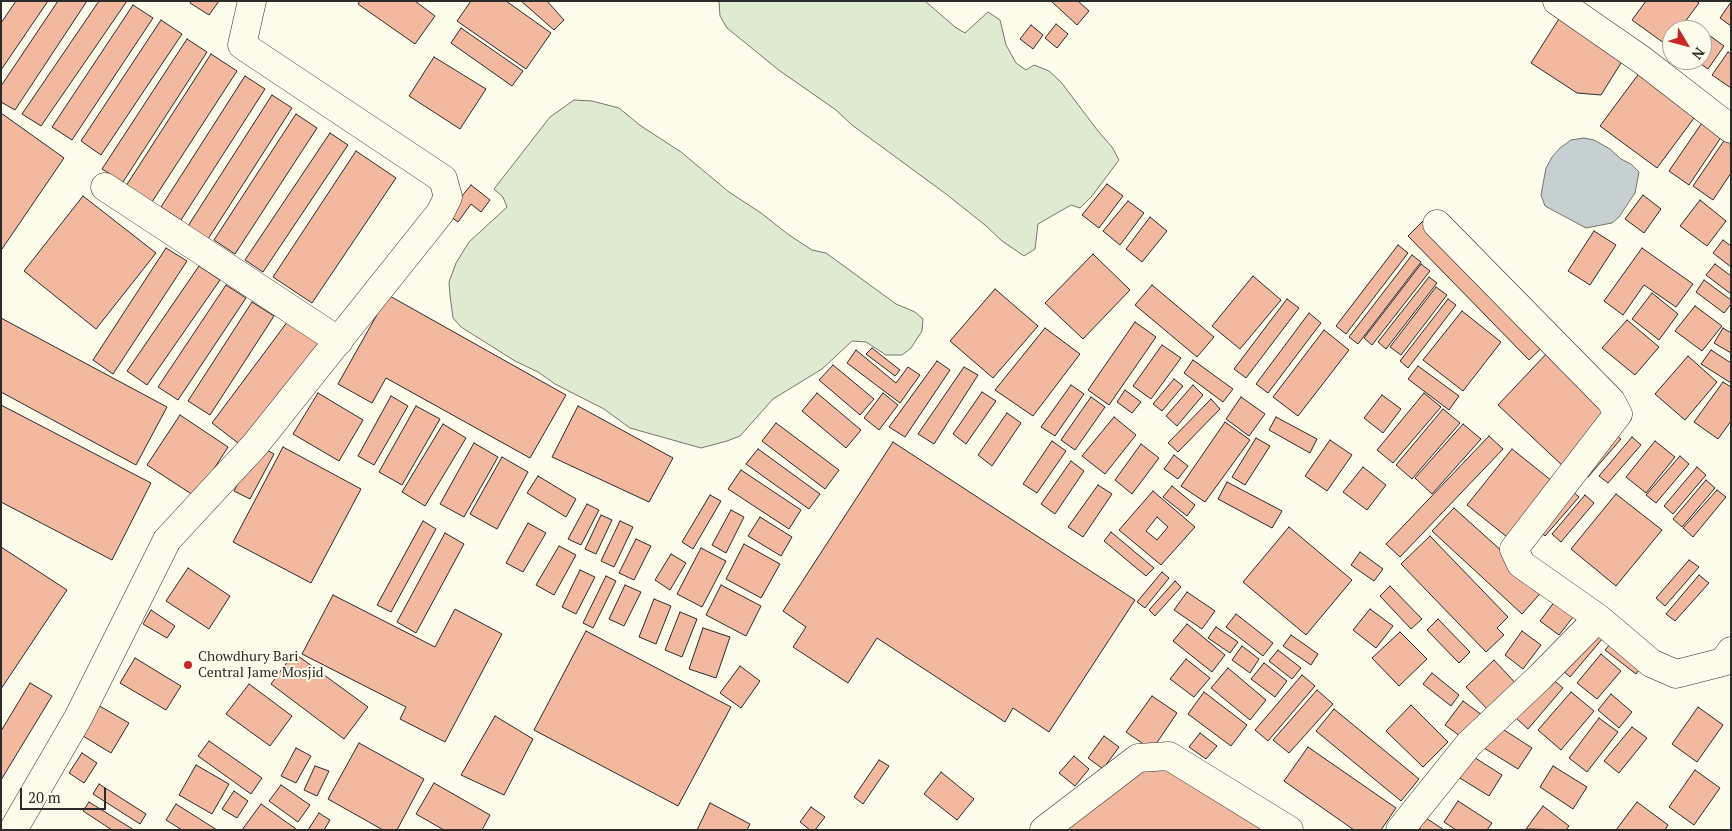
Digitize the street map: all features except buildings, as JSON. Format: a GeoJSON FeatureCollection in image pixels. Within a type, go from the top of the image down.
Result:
{"type":"FeatureCollection","features":[{"type":"Feature","properties":{"kind":"street"},"geometry":{"type":"LineString","coordinates":[[13,830],[78,718],[166,540],[255,445],[440,213],[448,197],[443,179],[242,45],[252,1]]}},
{"type":"Feature","properties":{"kind":"street"},"geometry":{"type":"LineString","coordinates":[[1557,1],[1642,60],[1731,129]]}},
{"type":"Feature","properties":{"kind":"street"},"geometry":{"type":"LineString","coordinates":[[105,187],[339,341]]}},
{"type":"Feature","properties":{"kind":"street"},"geometry":{"type":"LineString","coordinates":[[1437,224],[1611,401],[1618,414],[1514,549],[1521,564],[1598,618],[1651,662],[1676,674],[1723,662],[1731,650]]}},
{"type":"Feature","properties":{"kind":"street"},"geometry":{"type":"LineString","coordinates":[[1400,830],[1469,744],[1540,677],[1598,618]]}},
{"type":"Feature","properties":{"kind":"street"},"geometry":{"type":"LineString","coordinates":[[1044,830],[1138,758],[1169,756],[1289,830]]}},
{"type":"Feature","properties":{"kind":"green space"},"geometry":{"type":"Polygon","coordinates":[[[719,1],[925,1],[955,27],[965,33],[988,12],[1000,20],[1006,45],[1016,63],[1026,70],[1034,65],[1049,71],[1061,82],[1112,147],[1119,160],[1092,196],[1080,208],[1071,205],[1038,224],[1035,249],[1024,256],[1002,241],[946,194],[852,125],[836,110],[780,71],[727,28],[720,16],[719,1]]]}},
{"type":"Feature","properties":{"kind":"green space"},"geometry":{"type":"Polygon","coordinates":[[[574,100],[592,101],[619,108],[641,126],[681,152],[729,192],[761,213],[789,235],[812,250],[826,253],[896,304],[915,312],[923,319],[922,331],[911,348],[902,355],[886,355],[866,342],[852,341],[822,369],[773,399],[740,436],[701,448],[630,428],[604,409],[555,384],[461,327],[453,318],[450,295],[449,282],[456,263],[469,242],[507,207],[503,197],[494,189],[550,117],[574,100]]]}},
{"type":"Feature","properties":{"kind":"shaded area"},"geometry":{"type":"Polygon","coordinates":[[[1584,138],[1594,140],[1610,149],[1639,172],[1635,193],[1619,217],[1612,223],[1586,228],[1545,206],[1541,195],[1546,168],[1552,157],[1571,140],[1584,138]]]}},
{"type":"Feature","properties":{"kind":"place","name":"Chowdhury Bari Central Jame Mosjid"},"geometry":{"type":"Point","coordinates":[188,665]}}]}
